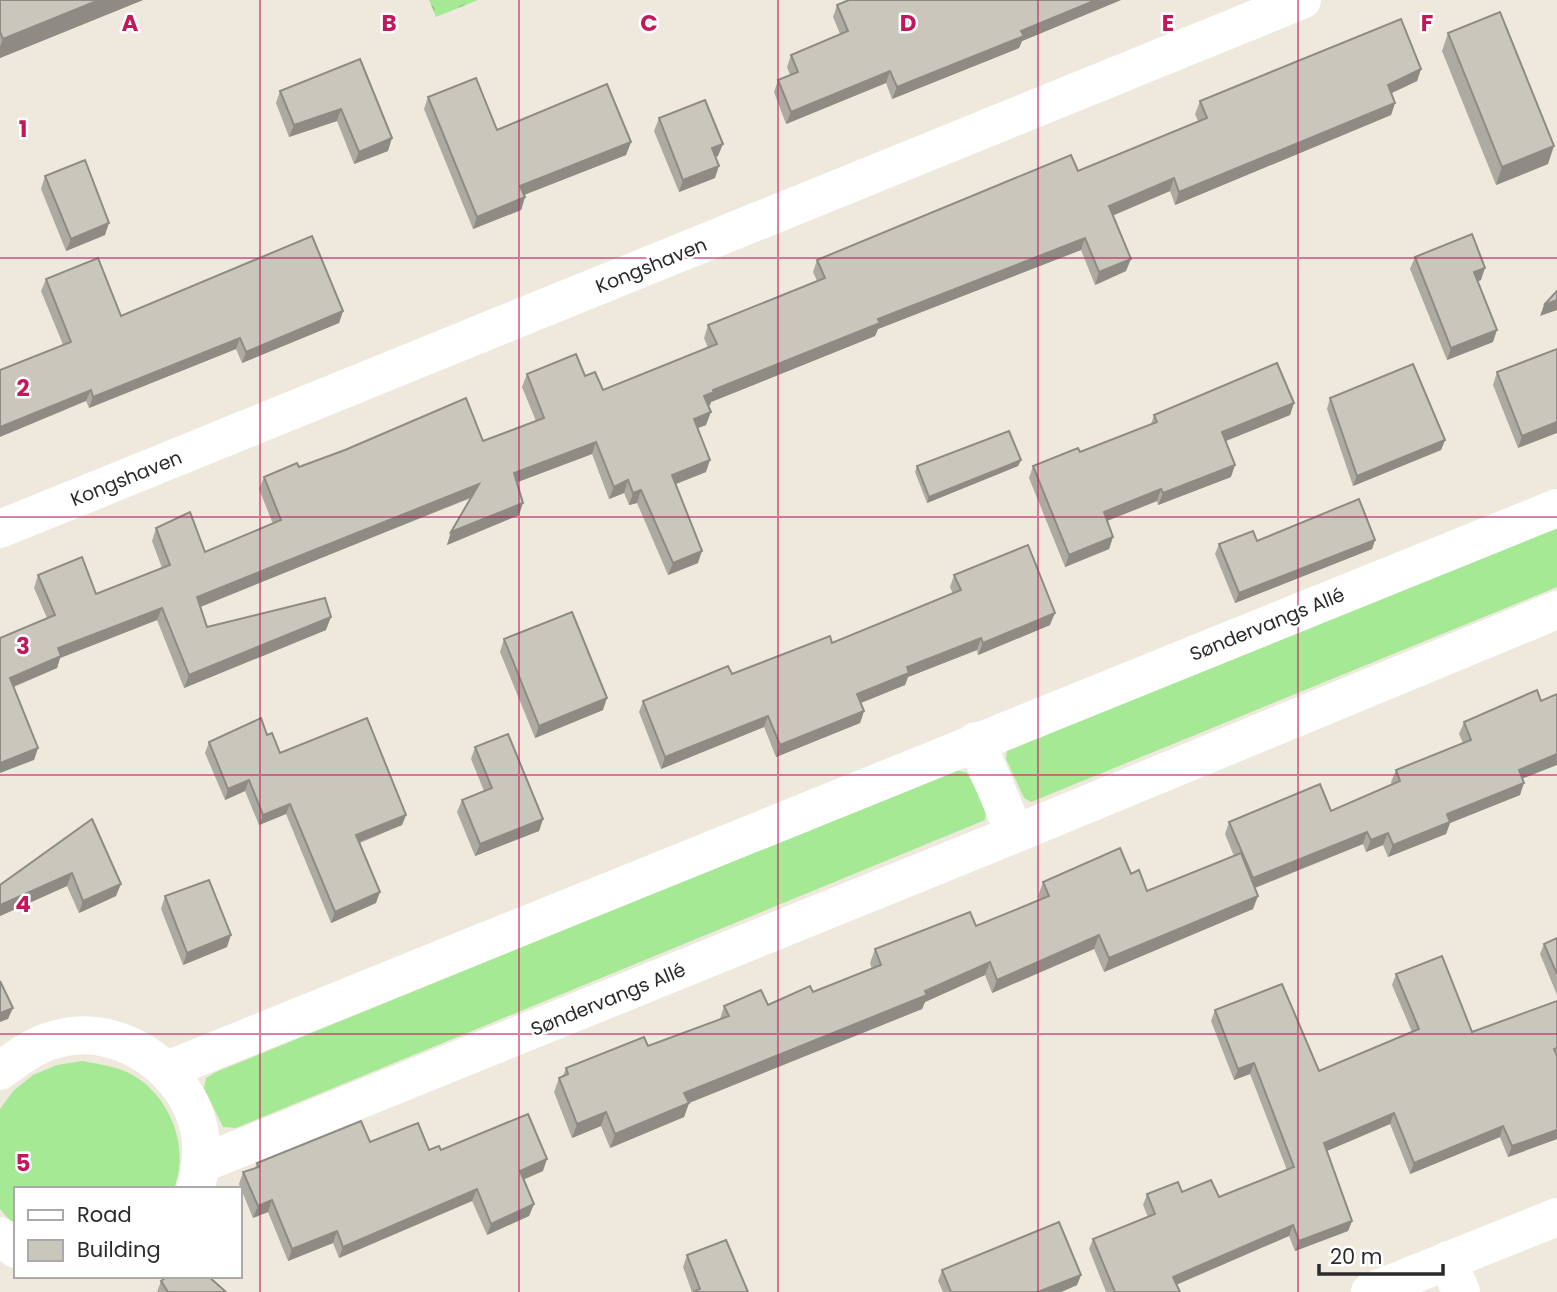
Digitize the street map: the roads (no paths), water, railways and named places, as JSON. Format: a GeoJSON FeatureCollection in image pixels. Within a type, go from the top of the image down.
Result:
{"type":"FeatureCollection","features":[{"type":"Feature","properties":{"kind":"street","name":"Kongshaven"},"geometry":{"type":"LineString","coordinates":[[0,529],[1302,0]]}},
{"type":"Feature","properties":{"kind":"street","name":"Søndervangs Allé"},"geometry":{"type":"LineString","coordinates":[[167,1070],[1557,508]]}},
{"type":"Feature","properties":{"kind":"street","name":"Søndervangs Allé"},"geometry":{"type":"LineString","coordinates":[[199,1176],[1014,834],[1557,610]]}},
{"type":"Feature","properties":{"kind":"street"},"geometry":{"type":"LineString","coordinates":[[976,741],[1014,834]]}},
{"type":"Feature","properties":{"kind":"street"},"geometry":{"type":"LineString","coordinates":[[0,1071],[33,1047],[68,1036],[104,1037],[138,1049],[167,1070],[188,1097],[200,1129],[199,1176]]}},
{"type":"Feature","properties":{"kind":"street"},"geometry":{"type":"LineString","coordinates":[[1370,1292],[1454,1276],[1557,1217]]}},
{"type":"Feature","properties":{"kind":"street"},"geometry":{"type":"LineString","coordinates":[[0,1236],[14,1247]]}}]}
